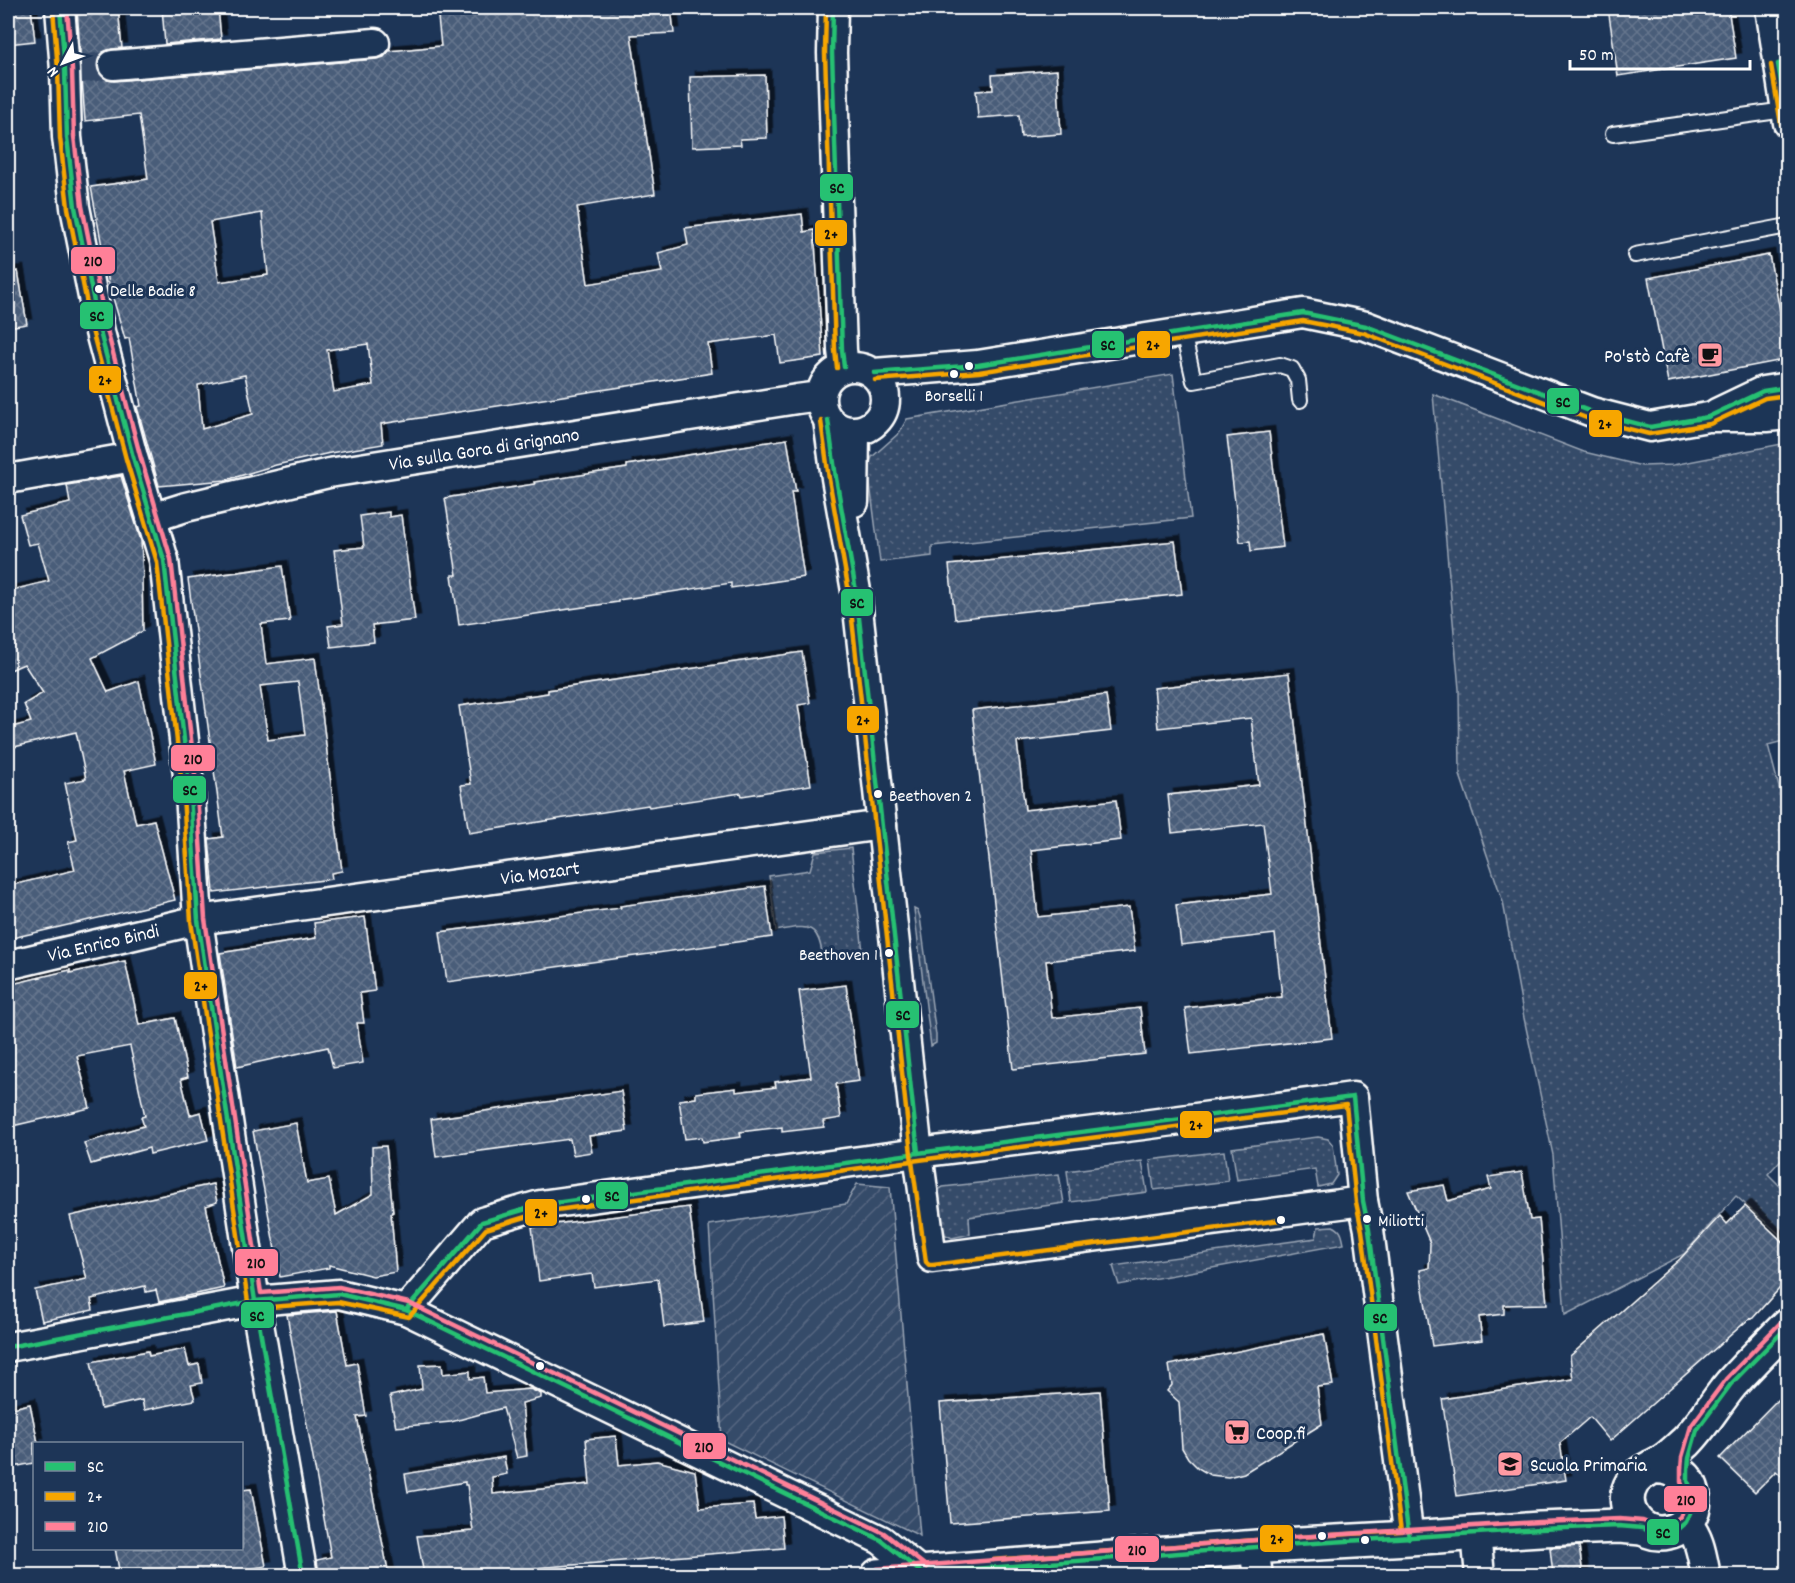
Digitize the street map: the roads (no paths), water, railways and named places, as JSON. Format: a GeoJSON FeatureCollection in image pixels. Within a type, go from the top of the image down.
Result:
{"type":"FeatureCollection","features":[{"type":"Feature","properties":{"kind":"street"},"geometry":{"type":"LineString","coordinates":[[60,8],[73,69],[68,136],[75,207],[100,332],[133,457],[164,560],[190,794],[198,920],[255,1301],[303,1575]]}},
{"type":"Feature","properties":{"kind":"street"},"geometry":{"type":"LineString","coordinates":[[833,8],[844,367]]}},
{"type":"Feature","properties":{"kind":"street"},"geometry":{"type":"LineString","coordinates":[[1770,8],[1783,63],[1786,116]]}},
{"type":"Feature","properties":{"kind":"street"},"geometry":{"type":"LineString","coordinates":[[112,65],[375,43]]}},
{"type":"Feature","properties":{"kind":"street"},"geometry":{"type":"LineString","coordinates":[[880,386],[978,365],[1303,313],[1366,326],[1592,412],[1650,427],[1708,417],[1788,415]]}},
{"type":"Feature","properties":{"kind":"street"},"geometry":{"type":"LineString","coordinates":[[824,408],[837,427],[855,432],[866,429],[882,415],[880,386],[860,367],[844,367],[834,372],[825,382],[824,408],[854,572],[918,1153],[932,1258],[1363,1201]]}},
{"type":"Feature","properties":{"kind":"street"},"geometry":{"type":"LineString","coordinates":[[1708,417],[1763,392],[1788,387]]}},
{"type":"Feature","properties":{"kind":"street","name":"Via sulla Gora di Grignano"},"geometry":{"type":"LineString","coordinates":[[151,518],[186,507],[329,473],[824,408]]}},
{"type":"Feature","properties":{"kind":"street"},"geometry":{"type":"LineString","coordinates":[[854,572],[855,432]]}},
{"type":"Feature","properties":{"kind":"street"},"geometry":{"type":"LineString","coordinates":[[8,479],[133,457]]}},
{"type":"Feature","properties":{"kind":"street","name":"Via Mozart"},"geometry":{"type":"LineString","coordinates":[[198,920],[882,825]]}},
{"type":"Feature","properties":{"kind":"street","name":"Via Enrico Bindi"},"geometry":{"type":"LineString","coordinates":[[8,965],[198,920]]}},
{"type":"Feature","properties":{"kind":"street"},"geometry":{"type":"LineString","coordinates":[[406,1310],[482,1222],[540,1205],[1353,1097],[1363,1201],[1369,1230],[1409,1538]]}},
{"type":"Feature","properties":{"kind":"street"},"geometry":{"type":"LineString","coordinates":[[8,1347],[255,1301],[339,1294],[406,1310],[881,1540],[920,1574]]}},
{"type":"Feature","properties":{"kind":"street"},"geometry":{"type":"LineString","coordinates":[[1652,1467],[1669,1467],[1676,1470],[1688,1481],[1692,1489],[1694,1506],[1686,1522],[1670,1532],[1651,1532],[1642,1528],[1633,1519],[1628,1508],[1627,1495],[1630,1486],[1643,1471],[1678,1449],[1697,1430],[1731,1384],[1788,1325]]}},
{"type":"Feature","properties":{"kind":"street"},"geometry":{"type":"LineString","coordinates":[[1688,1481],[1689,1458],[1697,1430]]}},
{"type":"Feature","properties":{"kind":"street"},"geometry":{"type":"LineString","coordinates":[[1540,1529],[1597,1513],[1627,1495]]}},
{"type":"Feature","properties":{"kind":"street"},"geometry":{"type":"LineString","coordinates":[[1686,1522],[1693,1528],[1699,1540],[1706,1575]]}},
{"type":"Feature","properties":{"kind":"street"},"geometry":{"type":"LineString","coordinates":[[879,1575],[1256,1561],[1409,1538],[1540,1529],[1642,1528]]}},
{"type":"Feature","properties":{"kind":"street"},"geometry":{"type":"LineString","coordinates":[[1476,1533],[1480,1575]]}},
{"type":"Feature","properties":{"kind":"lane"},"geometry":{"type":"LineString","coordinates":[[1613,134],[1786,116]]}},
{"type":"Feature","properties":{"kind":"lane"},"geometry":{"type":"LineString","coordinates":[[1635,255],[1788,226]]}},
{"type":"Feature","properties":{"kind":"lane"},"geometry":{"type":"LineString","coordinates":[[1183,332],[1194,381],[1280,365],[1292,369],[1298,380],[1300,400]]}},
{"type":"Feature","properties":{"kind":"tunnel"},"geometry":{"type":"LineString","coordinates":[[80,69],[113,65]]}},
{"type":"Feature","properties":{"kind":"place","name":"Delle Badie 8"},"geometry":{"type":"Point","coordinates":[99,289]}},
{"type":"Feature","properties":{"kind":"place","name":"Po'stò Cafè"},"geometry":{"type":"Point","coordinates":[1710,355]}},
{"type":"Feature","properties":{"kind":"place","name":"Borselli 1"},"geometry":{"type":"Point","coordinates":[954,374]}},
{"type":"Feature","properties":{"kind":"place","name":"Beethoven 2"},"geometry":{"type":"Point","coordinates":[878,794]}},
{"type":"Feature","properties":{"kind":"place","name":"Beethoven 1"},"geometry":{"type":"Point","coordinates":[889,953]}},
{"type":"Feature","properties":{"kind":"place","name":"Miliotti"},"geometry":{"type":"Point","coordinates":[1367,1219]}},
{"type":"Feature","properties":{"kind":"place","name":"Coop.fi"},"geometry":{"type":"Point","coordinates":[1237,1432]}},
{"type":"Feature","properties":{"kind":"place","name":"Scuola Primaria"},"geometry":{"type":"Point","coordinates":[1510,1464]}}]}
